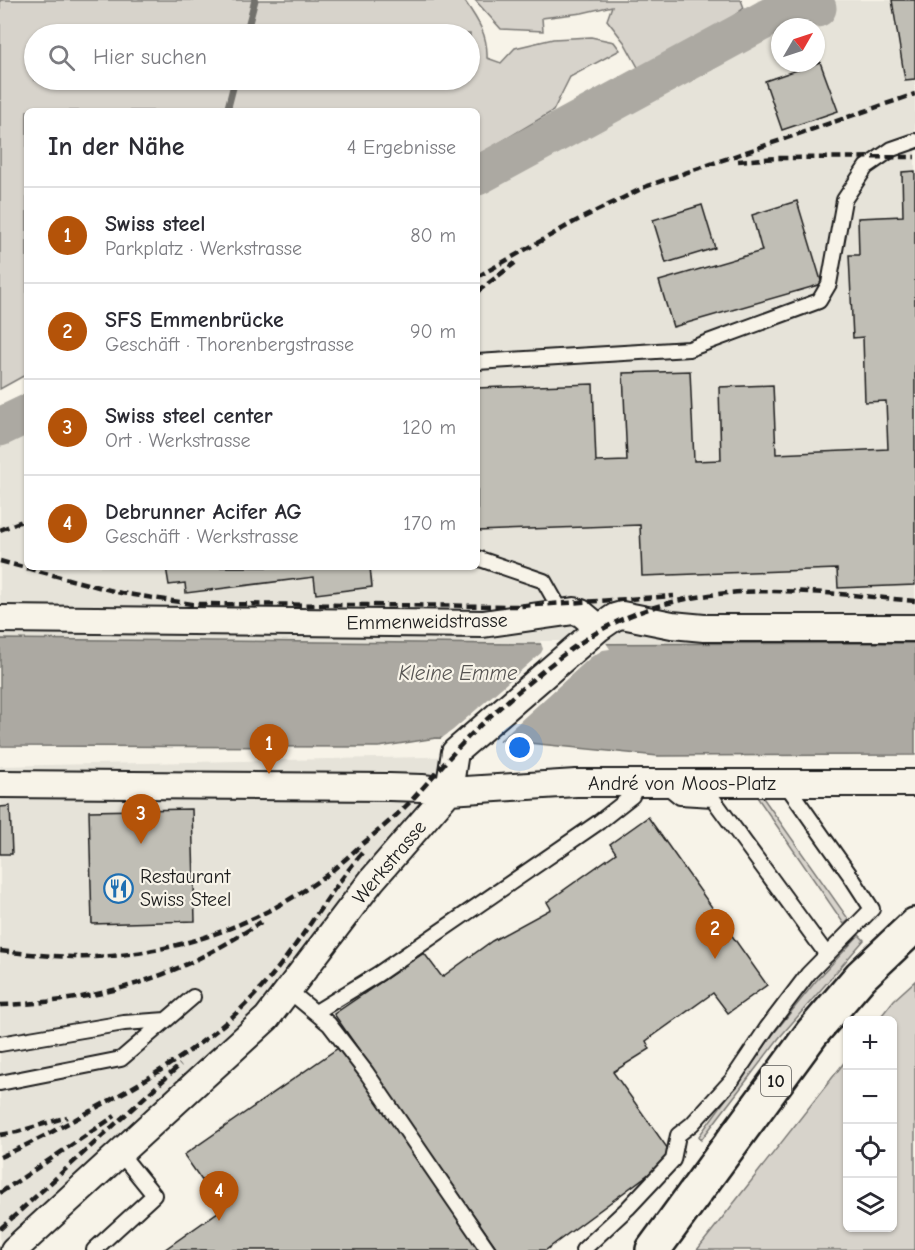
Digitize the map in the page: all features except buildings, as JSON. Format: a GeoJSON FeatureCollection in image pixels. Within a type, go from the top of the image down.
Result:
{"type":"FeatureCollection","features":[{"type":"Feature","properties":{"kind":"main road","name":"10"},"geometry":{"type":"LineString","coordinates":[[653,1250],[812,1033],[861,976],[915,925]]}},
{"type":"Feature","properties":{"kind":"street","name":"Emmenweidstrasse"},"geometry":{"type":"LineString","coordinates":[[0,619],[473,624],[574,611],[581,612],[592,634]]}},
{"type":"Feature","properties":{"kind":"street"},"geometry":{"type":"LineString","coordinates":[[448,791],[454,752],[615,617],[622,615],[672,625],[704,628],[915,627]]}},
{"type":"Feature","properties":{"kind":"street","name":"André von Moos-Platz"},"geometry":{"type":"LineString","coordinates":[[448,791],[576,783],[915,783]]}},
{"type":"Feature","properties":{"kind":"street","name":"Werkstrasse"},"geometry":{"type":"LineString","coordinates":[[0,784],[411,788],[448,791]]}},
{"type":"Feature","properties":{"kind":"street","name":"Werkstrasse"},"geometry":{"type":"LineString","coordinates":[[14,1250],[267,1018],[372,880],[448,791]]}},
{"type":"Feature","properties":{"kind":"lane"},"geometry":{"type":"LineString","coordinates":[[480,362],[689,349],[819,301],[829,284],[844,200],[866,167],[892,149],[915,141]]}},
{"type":"Feature","properties":{"kind":"lane"},"geometry":{"type":"LineString","coordinates":[[480,559],[544,581],[557,604],[559,613]]}},
{"type":"Feature","properties":{"kind":"lane"},"geometry":{"type":"LineString","coordinates":[[315,1012],[378,974],[599,822],[651,783],[680,797],[713,800],[826,955]]}},
{"type":"Feature","properties":{"kind":"lane"},"geometry":{"type":"LineString","coordinates":[[583,1250],[628,1208],[673,1160],[678,1135],[692,1124],[732,1080],[767,1028],[808,974],[872,909],[785,783]]}},
{"type":"Feature","properties":{"kind":"lane"},"geometry":{"type":"LineString","coordinates":[[288,990],[329,1024],[366,1072],[488,1250]]}},
{"type":"Feature","properties":{"kind":"lane"},"geometry":{"type":"LineString","coordinates":[[0,1083],[121,1059],[193,997]]}},
{"type":"Feature","properties":{"kind":"lane"},"geometry":{"type":"LineString","coordinates":[[0,1044],[124,1023],[166,1020]]}},
{"type":"Feature","properties":{"kind":"lane"},"geometry":{"type":"LineString","coordinates":[[94,1250],[154,1195],[120,1153]]}},
{"type":"Feature","properties":{"kind":"shaded area"},"geometry":{"type":"Polygon","coordinates":[[[0,0],[464,0],[479,24],[24,24],[24,90],[480,90],[480,26],[486,41],[487,58],[501,63],[515,48],[553,39],[591,37],[614,42],[620,50],[570,77],[553,111],[480,154],[480,108],[24,108],[24,376],[0,389],[0,0]]]}},
{"type":"Feature","properties":{"kind":"shaded area"},"geometry":{"type":"Polygon","coordinates":[[[475,0],[741,0],[744,8],[693,42],[639,69],[624,42],[607,20],[612,6],[582,13],[542,18],[543,31],[501,29],[475,0]]]}},
{"type":"Feature","properties":{"kind":"shaded area"},"geometry":{"type":"Polygon","coordinates":[[[758,0],[915,0],[915,643],[527,644],[0,639],[0,444],[24,433],[24,570],[480,570],[480,189],[719,56],[758,0]]]}},
{"type":"Feature","properties":{"kind":"shaded area"},"geometry":{"type":"Polygon","coordinates":[[[473,756],[375,857],[294,979],[26,1225],[0,1246],[0,766],[473,756]]]}},
{"type":"Feature","properties":{"kind":"shaded area"},"geometry":{"type":"Polygon","coordinates":[[[753,791],[759,792],[849,920],[844,924],[753,791]]]}},
{"type":"Feature","properties":{"kind":"shaded area"},"geometry":{"type":"Polygon","coordinates":[[[859,935],[864,940],[779,1038],[701,1140],[699,1136],[774,1033],[816,981],[859,935]]]}},
{"type":"Feature","properties":{"kind":"shaded area"},"geometry":{"type":"Polygon","coordinates":[[[915,981],[915,1250],[697,1250],[843,1064],[843,1232],[897,1232],[897,1016],[881,1016],[894,1000],[915,981]]]}},
{"type":"Feature","properties":{"kind":"water","name":"Kleine Emme"},"geometry":{"type":"Polygon","coordinates":[[[0,639],[527,644],[915,643],[915,755],[658,756],[499,740],[436,738],[379,747],[0,746],[0,639]]]}},
{"type":"Feature","properties":{"kind":"pier"},"geometry":{"type":"Polygon","coordinates":[[[540,641],[605,641],[610,649],[591,657],[496,743],[438,741],[541,653],[543,649],[540,641]]]}},
{"type":"Feature","properties":{"kind":"waterway"},"geometry":{"type":"LineString","coordinates":[[249,24],[255,0]]}},
{"type":"Feature","properties":{"kind":"waterway"},"geometry":{"type":"LineString","coordinates":[[480,174],[792,5],[817,8]]}},
{"type":"Feature","properties":{"kind":"waterway"},"geometry":{"type":"LineString","coordinates":[[228,108],[232,90]]}},
{"type":"Feature","properties":{"kind":"waterway"},"geometry":{"type":"LineString","coordinates":[[0,427],[24,415]]}},
{"type":"Feature","properties":{"kind":"railway"},"geometry":{"type":"LineString","coordinates":[[480,275],[576,221],[647,186],[915,94]]}},
{"type":"Feature","properties":{"kind":"railway"},"geometry":{"type":"LineString","coordinates":[[738,161],[777,158],[915,157]]}},
{"type":"Feature","properties":{"kind":"railway"},"geometry":{"type":"LineString","coordinates":[[480,290],[515,263]]}},
{"type":"Feature","properties":{"kind":"railway"},"geometry":{"type":"LineString","coordinates":[[0,530],[24,520]]}},
{"type":"Feature","properties":{"kind":"railway"},"geometry":{"type":"LineString","coordinates":[[0,561],[24,567]]}},
{"type":"Feature","properties":{"kind":"railway"},"geometry":{"type":"LineString","coordinates":[[34,570],[121,593],[192,604],[520,606],[674,596]]}},
{"type":"Feature","properties":{"kind":"railway"},"geometry":{"type":"LineString","coordinates":[[0,951],[70,957],[123,955],[154,950],[213,934],[269,911],[326,875],[391,820],[472,733],[540,673],[584,640],[632,615],[701,596],[736,592],[808,592],[915,601]]}},
{"type":"Feature","properties":{"kind":"railway"},"geometry":{"type":"LineString","coordinates":[[0,1157],[48,1134],[140,1083],[184,1055],[225,1023],[245,1005],[276,970],[362,853]]}},
{"type":"Feature","properties":{"kind":"railway"},"geometry":{"type":"LineString","coordinates":[[0,1005],[72,999],[137,983],[199,958],[261,922]]}},
{"type":"Feature","properties":{"kind":"railway"},"geometry":{"type":"LineString","coordinates":[[0,1229],[180,1065]]}},
{"type":"Feature","properties":{"kind":"railway"},"geometry":{"type":"LineString","coordinates":[[0,1193],[115,1116]]}},
{"type":"Feature","properties":{"kind":"railway"},"geometry":{"type":"LineString","coordinates":[[0,1135],[67,1117]]}},
{"type":"Feature","properties":{"kind":"place","name":"Swiss steel"},"geometry":{"type":"Point","coordinates":[269,774]}},
{"type":"Feature","properties":{"kind":"place","name":"Swiss steel center"},"geometry":{"type":"Point","coordinates":[141,844]}},
{"type":"Feature","properties":{"kind":"place","name":"Restaurant Swiss Steel"},"geometry":{"type":"Point","coordinates":[119,888]}},
{"type":"Feature","properties":{"kind":"place","name":"SFS Emmenbrücke"},"geometry":{"type":"Point","coordinates":[715,959]}},
{"type":"Feature","properties":{"kind":"place","name":"Debrunner Acifer AG"},"geometry":{"type":"Point","coordinates":[219,1221]}}]}
